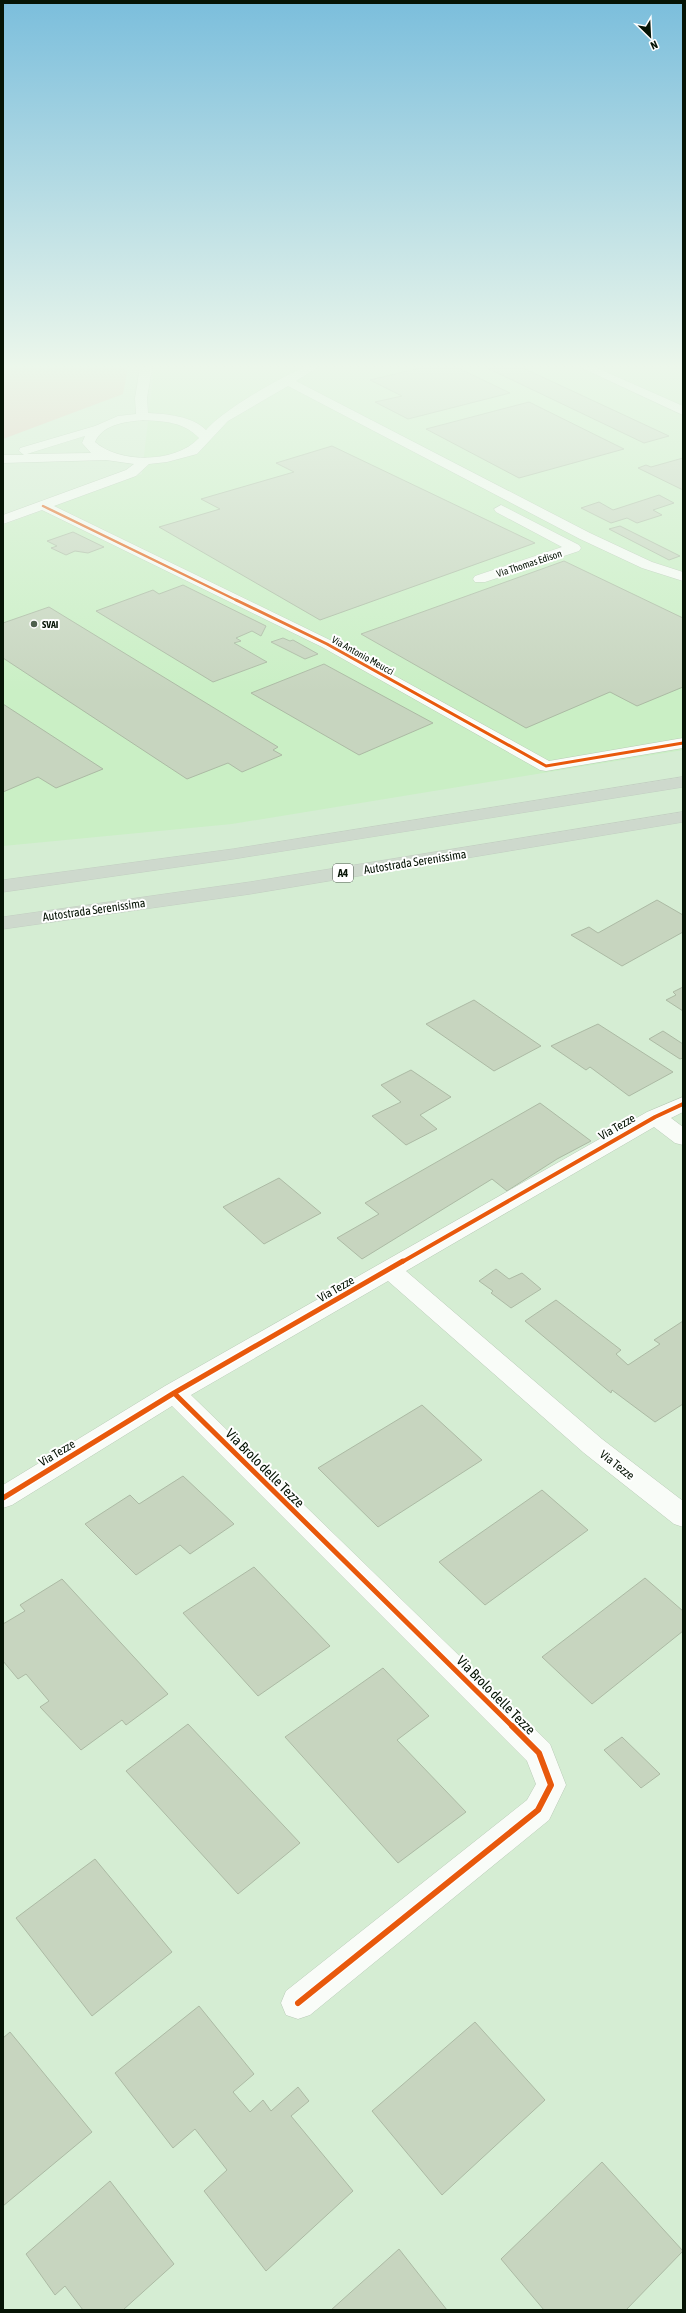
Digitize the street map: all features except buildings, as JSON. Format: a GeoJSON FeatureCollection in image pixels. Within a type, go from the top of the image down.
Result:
{"type":"FeatureCollection","features":[{"type":"Feature","properties":{"kind":"highway"},"geometry":{"type":"LineString","coordinates":[[3,886],[234,854],[683,782]]}},
{"type":"Feature","properties":{"kind":"highway","name":"Autostrada Serenissima"},"geometry":{"type":"LineString","coordinates":[[3,923],[266,885],[683,818]]}},
{"type":"Feature","properties":{"kind":"street"},"geometry":{"type":"LineString","coordinates":[[3,520],[123,476]]}},
{"type":"Feature","properties":{"kind":"street"},"geometry":{"type":"LineString","coordinates":[[470,476],[585,536],[647,565],[683,577]]}},
{"type":"Feature","properties":{"kind":"street","name":"Via Thomas Edison"},"geometry":{"type":"LineString","coordinates":[[480,579],[574,548],[490,504]]}},
{"type":"Feature","properties":{"kind":"street","name":"Via Antonio Meucci"},"geometry":{"type":"LineString","coordinates":[[43,506],[327,644],[546,766],[683,743]]}},
{"type":"Feature","properties":{"kind":"street","name":"Via Tezze"},"geometry":{"type":"LineString","coordinates":[[3,1498],[174,1394],[655,1117],[683,1104]]}},
{"type":"Feature","properties":{"kind":"street"},"geometry":{"type":"LineString","coordinates":[[655,1117],[683,1138]]}},
{"type":"Feature","properties":{"kind":"street","name":"Via Tezze"},"geometry":{"type":"LineString","coordinates":[[390,1270],[593,1446],[683,1516]]}},
{"type":"Feature","properties":{"kind":"street","name":"Via Brolo delle Tezze"},"geometry":{"type":"LineString","coordinates":[[174,1394],[539,1753],[551,1785],[538,1810],[298,2003]]}},
{"type":"Feature","properties":{"kind":"shaded area"},"geometry":{"type":"Polygon","coordinates":[[[137,476],[683,476],[683,750],[232,824],[3,846],[3,525],[137,476]]]}},
{"type":"Feature","properties":{"kind":"cycle path"},"geometry":{"type":"LineString","coordinates":[[43,506],[327,644],[546,766],[683,743]]}},
{"type":"Feature","properties":{"kind":"cycle path"},"geometry":{"type":"LineString","coordinates":[[3,1498],[174,1393],[655,1117],[683,1104]]}},
{"type":"Feature","properties":{"kind":"cycle path"},"geometry":{"type":"LineString","coordinates":[[174,1393],[539,1753],[551,1785],[538,1810],[298,2003]]}},
{"type":"Feature","properties":{"kind":"place","name":"SVAI"},"geometry":{"type":"Point","coordinates":[34,624]}}]}
